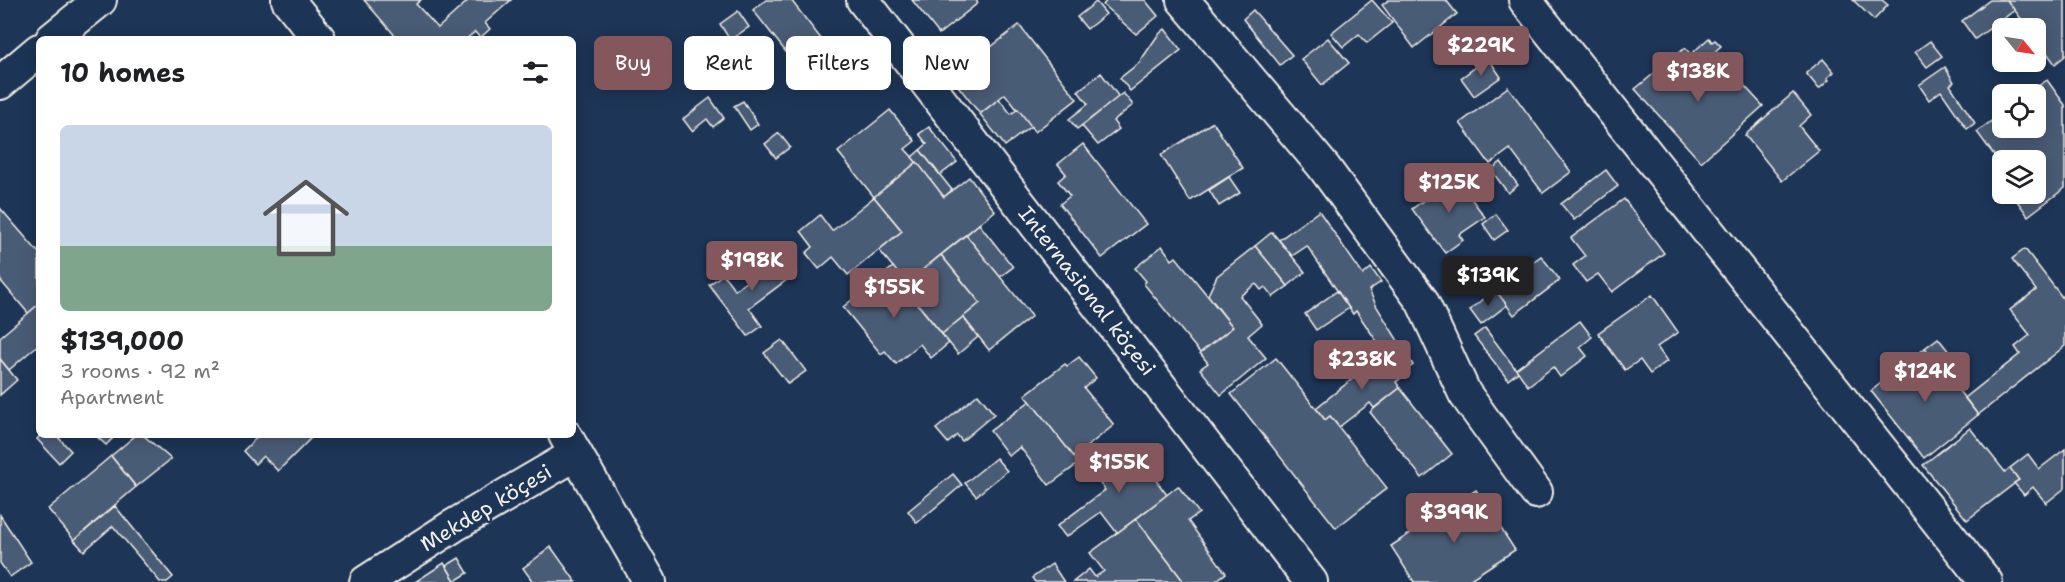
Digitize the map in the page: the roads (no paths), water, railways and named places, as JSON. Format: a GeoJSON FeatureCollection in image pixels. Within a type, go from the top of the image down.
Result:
{"type":"FeatureCollection","features":[{"type":"Feature","properties":{"kind":"street"},"geometry":{"type":"LineString","coordinates":[[56,36],[100,0]]}},
{"type":"Feature","properties":{"kind":"street"},"geometry":{"type":"LineString","coordinates":[[288,0],[316,36]]}},
{"type":"Feature","properties":{"kind":"street","name":"Internasional köçesi"},"geometry":{"type":"LineString","coordinates":[[863,0],[1311,582]]}},
{"type":"Feature","properties":{"kind":"street"},"geometry":{"type":"LineString","coordinates":[[1183,0],[1323,166],[1422,301],[1465,394],[1536,492]]}},
{"type":"Feature","properties":{"kind":"street"},"geometry":{"type":"LineString","coordinates":[[1525,0],[1986,582]]}},
{"type":"Feature","properties":{"kind":"street"},"geometry":{"type":"LineString","coordinates":[[0,82],[36,52]]}},
{"type":"Feature","properties":{"kind":"street"},"geometry":{"type":"LineString","coordinates":[[570,444],[650,582]]}},
{"type":"Feature","properties":{"kind":"street","name":"Mekdep köçesi"},"geometry":{"type":"LineString","coordinates":[[366,582],[453,526],[570,444]]}}]}
